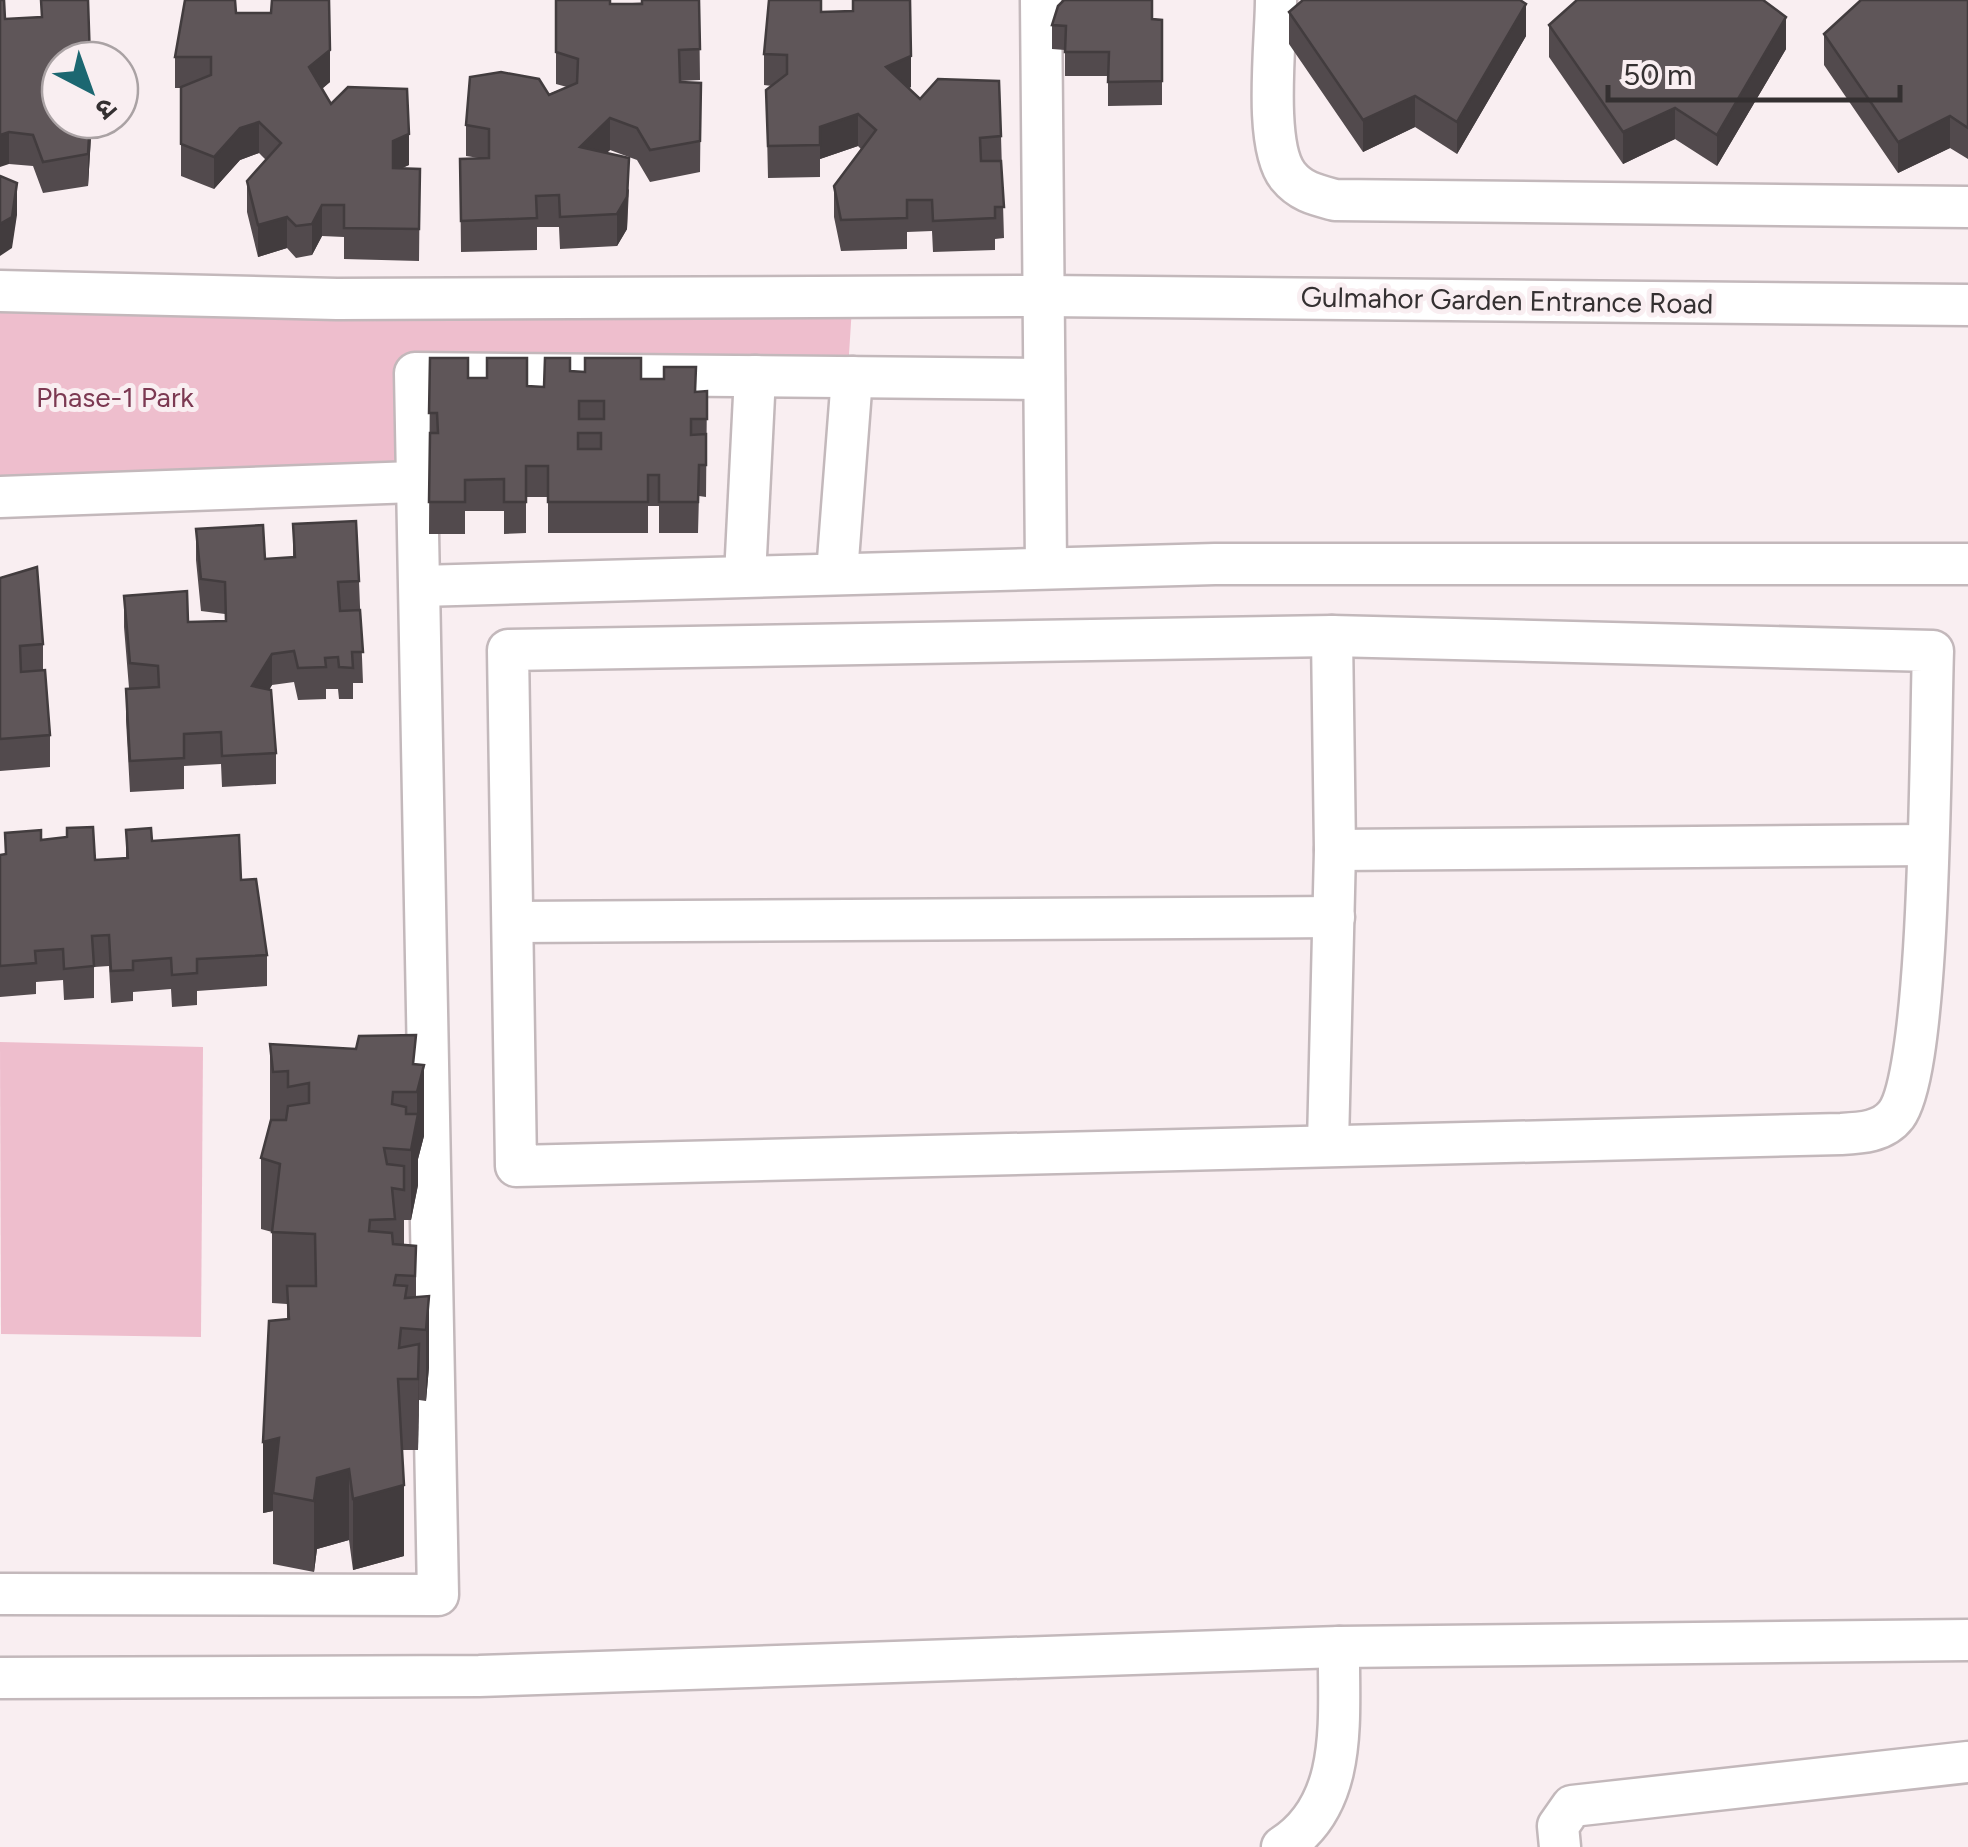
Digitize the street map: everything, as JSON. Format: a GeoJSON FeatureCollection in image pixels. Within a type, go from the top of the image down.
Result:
{"type":"FeatureCollection","features":[{"type":"Feature","properties":{"kind":"street"},"geometry":{"type":"LineString","coordinates":[[1041,0],[1046,567]]}},
{"type":"Feature","properties":{"kind":"street"},"geometry":{"type":"LineString","coordinates":[[1276,0],[1275,145],[1286,174],[1306,192],[1335,200],[1968,206]]}},
{"type":"Feature","properties":{"kind":"street","name":"Gulmahor Garden Entrance Road"},"geometry":{"type":"LineString","coordinates":[[0,291],[337,299],[1046,296],[1968,304]]}},
{"type":"Feature","properties":{"kind":"street"},"geometry":{"type":"LineString","coordinates":[[0,1594],[438,1596],[420,586],[414,482],[415,373],[1044,378]]}},
{"type":"Feature","properties":{"kind":"street"},"geometry":{"type":"LineString","coordinates":[[745,576],[755,376]]}},
{"type":"Feature","properties":{"kind":"street"},"geometry":{"type":"LineString","coordinates":[[836,574],[852,377]]}},
{"type":"Feature","properties":{"kind":"street"},"geometry":{"type":"LineString","coordinates":[[0,498],[414,482]]}},
{"type":"Feature","properties":{"kind":"street"},"geometry":{"type":"LineString","coordinates":[[420,586],[1046,567],[1968,564]]}},
{"type":"Feature","properties":{"kind":"street"},"geometry":{"type":"LineString","coordinates":[[1328,1144],[1335,850],[1332,636]]}},
{"type":"Feature","properties":{"kind":"street"},"geometry":{"type":"LineString","coordinates":[[1332,636],[1950,651],[1926,845],[1921,988],[1910,1083],[1896,1116],[1872,1132],[516,1166],[508,650],[1332,636]]}},
{"type":"Feature","properties":{"kind":"street"},"geometry":{"type":"LineString","coordinates":[[1335,850],[1926,845]]}},
{"type":"Feature","properties":{"kind":"street"},"geometry":{"type":"LineString","coordinates":[[514,922],[1334,916]]}},
{"type":"Feature","properties":{"kind":"street"},"geometry":{"type":"LineString","coordinates":[[0,1678],[479,1676],[1339,1648],[1968,1640]]}},
{"type":"Feature","properties":{"kind":"street"},"geometry":{"type":"LineString","coordinates":[[1282,1847],[1318,1812],[1332,1781],[1339,1648]]}},
{"type":"Feature","properties":{"kind":"street"},"geometry":{"type":"LineString","coordinates":[[1560,1847],[1558,1826],[1572,1806],[1968,1762]]}},
{"type":"Feature","properties":{"kind":"green space","name":"Phase-1 Park"},"geometry":{"type":"Polygon","coordinates":[[[852,307],[848,370],[415,373],[408,474],[0,490],[0,308],[852,307]]]}},
{"type":"Feature","properties":{"kind":"green space"},"geometry":{"type":"Polygon","coordinates":[[[0,1042],[203,1047],[201,1337],[1,1334],[0,1042]]]}},
{"type":"Feature","properties":{"kind":"building"},"geometry":{"type":"Polygon","coordinates":[[[0,0],[4,0],[5,19],[42,17],[41,0],[88,0],[89,40],[40,40],[40,140],[89,140],[88,154],[43,162],[33,135],[0,135],[0,0]]]}},
{"type":"Feature","properties":{"kind":"building"},"geometry":{"type":"Polygon","coordinates":[[[185,0],[235,0],[236,13],[271,13],[272,0],[329,0],[330,50],[309,67],[331,104],[348,87],[407,89],[409,134],[393,141],[393,168],[420,169],[419,229],[344,228],[344,205],[322,205],[312,224],[296,226],[287,217],[258,225],[247,181],[281,143],[259,122],[240,128],[214,157],[181,144],[181,87],[211,75],[211,57],[175,57],[185,0]]]}},
{"type":"Feature","properties":{"kind":"building"},"geometry":{"type":"Polygon","coordinates":[[[556,0],[642,4],[642,0],[699,0],[700,49],[679,50],[680,82],[701,83],[700,141],[650,150],[637,128],[610,118],[580,147],[629,158],[627,197],[617,214],[560,217],[559,195],[536,196],[537,218],[461,221],[460,159],[489,158],[489,129],[466,125],[470,77],[501,72],[539,79],[549,95],[577,83],[578,59],[556,52],[556,0]]]}},
{"type":"Feature","properties":{"kind":"building"},"geometry":{"type":"Polygon","coordinates":[[[769,0],[821,0],[821,12],[853,11],[853,0],[910,0],[911,56],[886,67],[920,99],[938,79],[999,81],[1001,136],[980,138],[981,161],[1001,161],[1004,207],[995,207],[995,218],[933,221],[932,200],[907,200],[907,218],[841,220],[834,186],[876,130],[858,114],[820,127],[820,145],[768,146],[766,90],[787,74],[787,55],[764,54],[769,0]]]}},
{"type":"Feature","properties":{"kind":"building"},"geometry":{"type":"Polygon","coordinates":[[[1064,0],[1152,0],[1152,19],[1162,20],[1162,81],[1108,82],[1109,52],[1065,52],[1066,26],[1052,25],[1064,0]]]}},
{"type":"Feature","properties":{"kind":"building"},"geometry":{"type":"Polygon","coordinates":[[[1303,0],[1520,0],[1526,4],[1457,122],[1415,96],[1363,120],[1289,12],[1303,0]]]}},
{"type":"Feature","properties":{"kind":"building"},"geometry":{"type":"Polygon","coordinates":[[[1577,0],[1763,0],[1786,17],[1717,135],[1675,108],[1623,132],[1549,25],[1577,0]]]}},
{"type":"Feature","properties":{"kind":"building"},"geometry":{"type":"Polygon","coordinates":[[[1861,0],[1968,0],[1968,128],[1950,116],[1898,142],[1824,34],[1861,0]]]}},
{"type":"Feature","properties":{"kind":"building"},"geometry":{"type":"Polygon","coordinates":[[[0,176],[17,183],[12,217],[0,224],[0,176]]]}},
{"type":"Feature","properties":{"kind":"building"},"geometry":{"type":"Polygon","coordinates":[[[430,358],[468,358],[468,378],[487,378],[487,358],[527,358],[527,386],[544,387],[545,358],[570,358],[570,371],[585,372],[585,358],[641,358],[641,379],[664,379],[664,367],[696,367],[695,392],[707,391],[707,419],[691,419],[691,435],[706,434],[706,465],[699,465],[698,502],[659,502],[659,475],[648,475],[648,502],[548,502],[548,466],[526,466],[526,502],[504,502],[504,479],[465,480],[465,502],[429,502],[430,433],[438,433],[437,413],[429,413],[430,358]],[[579,401],[579,419],[604,419],[604,401],[579,401]],[[578,433],[578,449],[601,449],[601,433],[578,433]]]}},
{"type":"Feature","properties":{"kind":"building"},"geometry":{"type":"Polygon","coordinates":[[[356,521],[359,581],[338,582],[340,611],[360,610],[363,652],[352,652],[353,668],[339,667],[338,657],[325,658],[326,667],[298,668],[294,651],[272,654],[252,686],[271,690],[276,753],[222,756],[221,732],[184,734],[184,758],[130,761],[126,689],[159,687],[158,666],[130,663],[124,596],[187,591],[188,622],[226,621],[225,582],[201,579],[196,529],[263,525],[265,559],[295,557],[293,524],[356,521]]]}},
{"type":"Feature","properties":{"kind":"building"},"geometry":{"type":"Polygon","coordinates":[[[37,567],[43,644],[20,646],[21,672],[45,670],[50,735],[0,739],[0,578],[37,567]]]}},
{"type":"Feature","properties":{"kind":"building"},"geometry":{"type":"Polygon","coordinates":[[[93,827],[95,860],[128,858],[126,830],[151,828],[152,841],[239,835],[241,880],[256,879],[267,955],[197,959],[197,973],[172,975],[171,958],[133,961],[133,970],[111,971],[109,935],[92,936],[94,966],[64,969],[63,949],[35,951],[36,963],[0,966],[0,855],[6,854],[5,833],[41,830],[41,840],[67,837],[67,828],[93,827]]]}},
{"type":"Feature","properties":{"kind":"building"},"geometry":{"type":"Polygon","coordinates":[[[416,1035],[413,1064],[424,1065],[417,1092],[393,1092],[392,1104],[406,1107],[406,1114],[418,1114],[411,1150],[384,1148],[387,1164],[404,1166],[404,1190],[392,1188],[395,1219],[370,1220],[369,1231],[392,1233],[393,1244],[416,1246],[415,1276],[396,1275],[394,1285],[407,1286],[405,1298],[429,1296],[426,1330],[401,1328],[399,1348],[419,1344],[418,1379],[398,1379],[404,1485],[353,1499],[349,1469],[317,1478],[314,1501],[273,1493],[279,1438],[263,1442],[269,1321],[289,1319],[287,1286],[316,1286],[315,1234],[272,1232],[280,1164],[261,1158],[271,1120],[286,1120],[288,1106],[309,1103],[309,1083],[288,1087],[288,1071],[273,1072],[270,1044],[356,1049],[359,1036],[416,1035]]]}}]}
